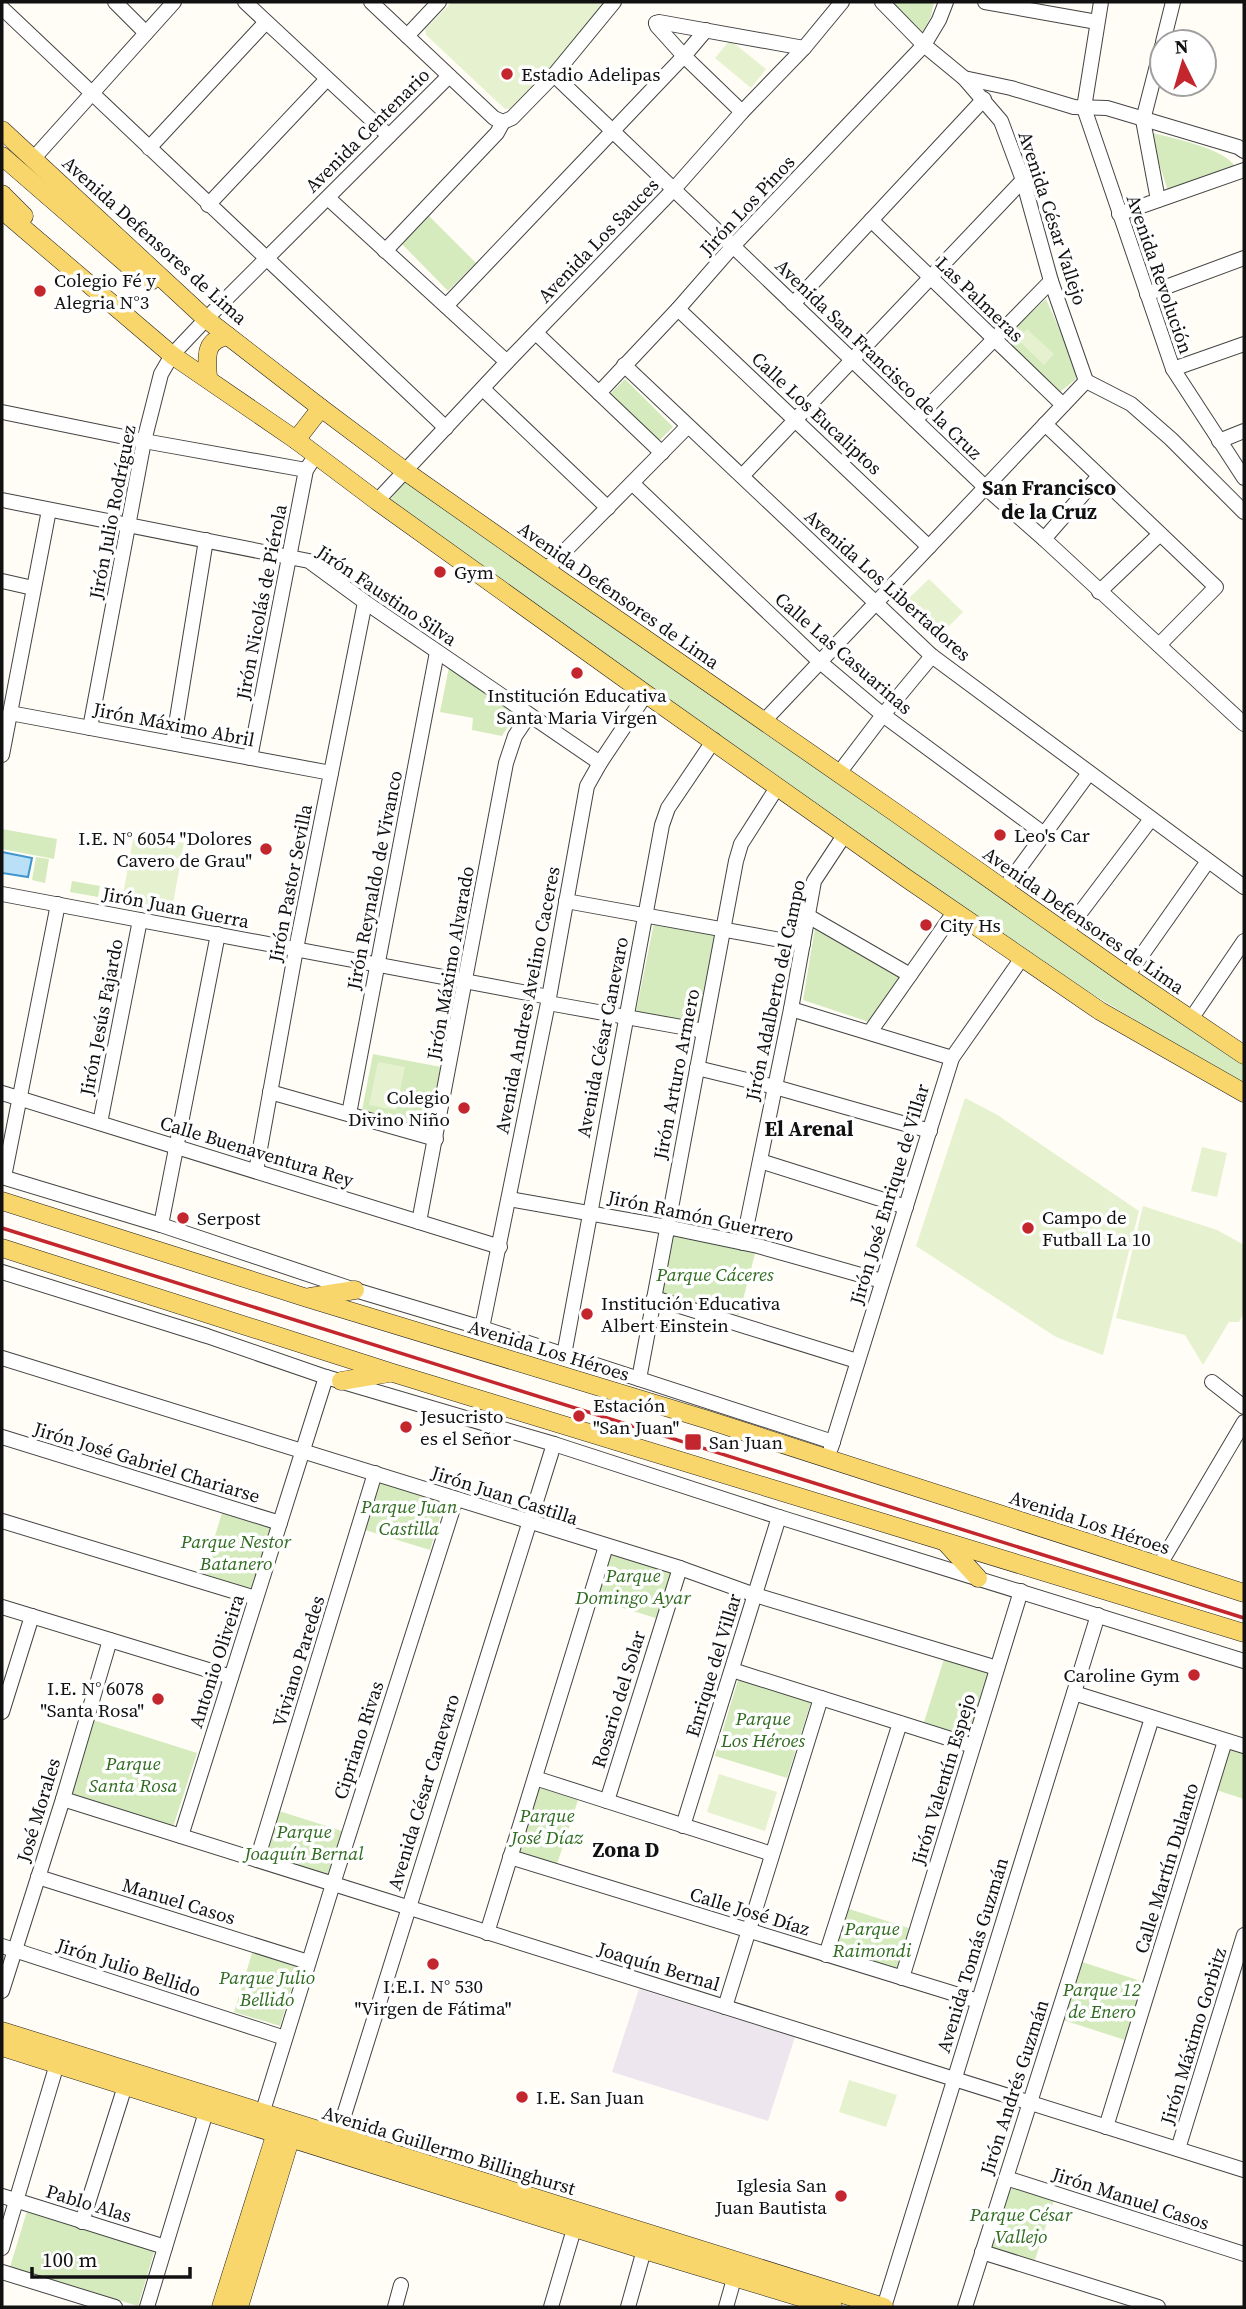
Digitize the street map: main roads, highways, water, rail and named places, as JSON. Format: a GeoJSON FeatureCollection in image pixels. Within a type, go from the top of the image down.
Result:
{"type":"FeatureCollection","features":[{"type":"Feature","properties":{"kind":"main road","name":"Avenida Defensores de Lima"},"geometry":{"type":"LineString","coordinates":[[2,130],[206,319],[405,471],[1065,933],[1244,1055]]}},
{"type":"Feature","properties":{"kind":"main road"},"geometry":{"type":"LineString","coordinates":[[2,156],[130,266],[206,319]]}},
{"type":"Feature","properties":{"kind":"main road"},"geometry":{"type":"LineString","coordinates":[[2,194],[136,325]]}},
{"type":"Feature","properties":{"kind":"main road"},"geometry":{"type":"LineString","coordinates":[[2,211],[172,355],[296,440],[311,463],[377,501],[1022,958],[1100,1010],[1244,1093]]}},
{"type":"Feature","properties":{"kind":"main road"},"geometry":{"type":"LineString","coordinates":[[208,379],[207,361],[212,342],[228,336]]}},
{"type":"Feature","properties":{"kind":"main road"},"geometry":{"type":"LineString","coordinates":[[296,440],[321,408]]}},
{"type":"Feature","properties":{"kind":"main road","name":"Avenida Los Héroes"},"geometry":{"type":"LineString","coordinates":[[2,1201],[307,1298],[831,1450],[1159,1566],[1244,1593]]}},
{"type":"Feature","properties":{"kind":"main road"},"geometry":{"type":"LineString","coordinates":[[2,1248],[393,1373],[1244,1633]]}},
{"type":"Feature","properties":{"kind":"main road"},"geometry":{"type":"LineString","coordinates":[[307,1298],[355,1290]]}},
{"type":"Feature","properties":{"kind":"main road"},"geometry":{"type":"LineString","coordinates":[[333,1379],[393,1373]]}},
{"type":"Feature","properties":{"kind":"main road"},"geometry":{"type":"LineString","coordinates":[[946,1543],[978,1578]]}},
{"type":"Feature","properties":{"kind":"main road","name":"Avenida Guillermo Billinghurst"},"geometry":{"type":"LineString","coordinates":[[2,2031],[574,2228],[804,2303],[833,2307]]}},
{"type":"Feature","properties":{"kind":"main road","name":"Avenida Guillermo Billinghurst"},"geometry":{"type":"LineString","coordinates":[[2,2047],[206,2112],[280,2126]]}},
{"type":"Feature","properties":{"kind":"main road"},"geometry":{"type":"LineString","coordinates":[[221,2307],[280,2126]]}},
{"type":"Feature","properties":{"kind":"main road"},"geometry":{"type":"LineString","coordinates":[[239,2307],[280,2126]]}},
{"type":"Feature","properties":{"kind":"main road","name":"Avenida Guillermo Billinghurst"},"geometry":{"type":"LineString","coordinates":[[335,2145],[884,2307]]}},
{"type":"Feature","properties":{"kind":"water"},"geometry":{"type":"Polygon","coordinates":[[[2,852],[32,858],[28,877],[2,873],[2,852]]]}},
{"type":"Feature","properties":{"kind":"railway"},"geometry":{"type":"LineString","coordinates":[[2,1228],[1244,1618]]}},
{"type":"Feature","properties":{"kind":"place","name":"Estadio Adelipas"},"geometry":{"type":"Point","coordinates":[507,74]}},
{"type":"Feature","properties":{"kind":"place","name":"Colegio Fé y Alegria N°3"},"geometry":{"type":"Point","coordinates":[40,291]}},
{"type":"Feature","properties":{"kind":"place","name":"Gym"},"geometry":{"type":"Point","coordinates":[440,572]}},
{"type":"Feature","properties":{"kind":"place","name":"Institución Educativa Santa Maria Virgen"},"geometry":{"type":"Point","coordinates":[577,673]}},
{"type":"Feature","properties":{"kind":"place","name":"Leo's Car"},"geometry":{"type":"Point","coordinates":[1000,835]}},
{"type":"Feature","properties":{"kind":"place","name":"I.E. N° 6054 \"Dolores Cavero de Grau\""},"geometry":{"type":"Point","coordinates":[266,849]}},
{"type":"Feature","properties":{"kind":"place","name":"City Hs"},"geometry":{"type":"Point","coordinates":[926,925]}},
{"type":"Feature","properties":{"kind":"place","name":"Colegio Divino Niño"},"geometry":{"type":"Point","coordinates":[464,1108]}},
{"type":"Feature","properties":{"kind":"place","name":"Serpost"},"geometry":{"type":"Point","coordinates":[183,1218]}},
{"type":"Feature","properties":{"kind":"place","name":"Campo de Futball La 10"},"geometry":{"type":"Point","coordinates":[1028,1228]}},
{"type":"Feature","properties":{"kind":"place","name":"Institución Educativa Albert Einstein"},"geometry":{"type":"Point","coordinates":[587,1314]}},
{"type":"Feature","properties":{"kind":"place","name":"Estación \"San Juan\""},"geometry":{"type":"Point","coordinates":[579,1416]}},
{"type":"Feature","properties":{"kind":"place","name":"Jesucristo es el Señor"},"geometry":{"type":"Point","coordinates":[406,1427]}},
{"type":"Feature","properties":{"kind":"place","name":"San Juan"},"geometry":{"type":"Point","coordinates":[693,1442]}},
{"type":"Feature","properties":{"kind":"place","name":"Caroline Gym"},"geometry":{"type":"Point","coordinates":[1194,1675]}},
{"type":"Feature","properties":{"kind":"place","name":"I.E. N° 6078 \"Santa Rosa\""},"geometry":{"type":"Point","coordinates":[158,1699]}},
{"type":"Feature","properties":{"kind":"place","name":"I.E.I. N° 530 \"Virgen de Fátima\""},"geometry":{"type":"Point","coordinates":[433,1964]}},
{"type":"Feature","properties":{"kind":"place","name":"I.E. San Juan"},"geometry":{"type":"Point","coordinates":[522,2097]}},
{"type":"Feature","properties":{"kind":"place","name":"Iglesia San Juan Bautista"},"geometry":{"type":"Point","coordinates":[841,2196]}},
{"type":"Feature","properties":{"kind":"district","name":"San Francisco de la Cruz"},"geometry":{"type":"Point","coordinates":[1049,500]}},
{"type":"Feature","properties":{"kind":"district","name":"El Arenal"},"geometry":{"type":"Point","coordinates":[809,1129]}},
{"type":"Feature","properties":{"kind":"district","name":"Zona D"},"geometry":{"type":"Point","coordinates":[626,1850]}},
{"type":"Feature","properties":{"kind":"park label","name":"Parque Cáceres"},"geometry":{"type":"Point","coordinates":[715,1274]}},
{"type":"Feature","properties":{"kind":"park label","name":"Parque Juan Castilla"},"geometry":{"type":"Point","coordinates":[409,1517]}},
{"type":"Feature","properties":{"kind":"park label","name":"Parque Nestor Batanero"},"geometry":{"type":"Point","coordinates":[236,1552]}},
{"type":"Feature","properties":{"kind":"park label","name":"Parque Domingo Ayar"},"geometry":{"type":"Point","coordinates":[633,1586]}},
{"type":"Feature","properties":{"kind":"park label","name":"Parque Los Héroes"},"geometry":{"type":"Point","coordinates":[763,1729]}},
{"type":"Feature","properties":{"kind":"park label","name":"Parque Santa Rosa"},"geometry":{"type":"Point","coordinates":[133,1774]}},
{"type":"Feature","properties":{"kind":"park label","name":"Parque José Díaz"},"geometry":{"type":"Point","coordinates":[547,1826]}},
{"type":"Feature","properties":{"kind":"park label","name":"Parque Joaquín Bernal"},"geometry":{"type":"Point","coordinates":[304,1842]}},
{"type":"Feature","properties":{"kind":"park label","name":"Parque Raimondi"},"geometry":{"type":"Point","coordinates":[872,1939]}},
{"type":"Feature","properties":{"kind":"park label","name":"Parque Julio Bellido"},"geometry":{"type":"Point","coordinates":[267,1988]}},
{"type":"Feature","properties":{"kind":"park label","name":"Parque 12 de Enero"},"geometry":{"type":"Point","coordinates":[1102,2000]}},
{"type":"Feature","properties":{"kind":"park label","name":"Parque César Vallejo"},"geometry":{"type":"Point","coordinates":[1021,2225]}}]}
